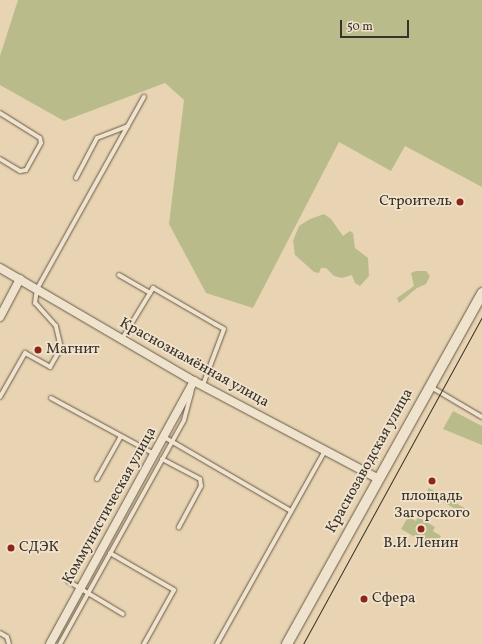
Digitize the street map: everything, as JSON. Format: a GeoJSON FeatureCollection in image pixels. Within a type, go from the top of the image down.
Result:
{"type":"FeatureCollection","features":[{"type":"Feature","properties":{"kind":"street","name":"Краснознамённая улица"},"geometry":{"type":"LineString","coordinates":[[0,268],[194,381],[376,478]]}},
{"type":"Feature","properties":{"kind":"street"},"geometry":{"type":"LineString","coordinates":[[0,317],[20,279]]}},
{"type":"Feature","properties":{"kind":"street","name":"Краснозаводская улица"},"geometry":{"type":"LineString","coordinates":[[286,644],[376,478],[482,293]]}},
{"type":"Feature","properties":{"kind":"street","name":"Коммунистическая улица"},"geometry":{"type":"LineString","coordinates":[[50,644],[194,381]]}},
{"type":"Feature","properties":{"kind":"lane"},"geometry":{"type":"LineString","coordinates":[[0,397],[25,353],[50,367],[61,348],[56,326],[35,303],[37,289],[144,97]]}},
{"type":"Feature","properties":{"kind":"lane"},"geometry":{"type":"LineString","coordinates":[[0,113],[40,138],[41,143],[26,170],[20,171],[0,159]]}},
{"type":"Feature","properties":{"kind":"lane"},"geometry":{"type":"LineString","coordinates":[[76,178],[97,138],[129,126]]}},
{"type":"Feature","properties":{"kind":"lane"},"geometry":{"type":"LineString","coordinates":[[119,275],[150,293]]}},
{"type":"Feature","properties":{"kind":"lane"},"geometry":{"type":"LineString","coordinates":[[122,339],[153,288],[224,329],[203,385]]}},
{"type":"Feature","properties":{"kind":"lane"},"geometry":{"type":"LineString","coordinates":[[60,644],[184,420],[194,381]]}},
{"type":"Feature","properties":{"kind":"lane"},"geometry":{"type":"LineString","coordinates":[[429,386],[482,417]]}},
{"type":"Feature","properties":{"kind":"lane"},"geometry":{"type":"LineString","coordinates":[[52,398],[154,454]]}},
{"type":"Feature","properties":{"kind":"lane"},"geometry":{"type":"LineString","coordinates":[[97,479],[121,436]]}},
{"type":"Feature","properties":{"kind":"lane"},"geometry":{"type":"LineString","coordinates":[[164,437],[291,511]]}},
{"type":"Feature","properties":{"kind":"lane"},"geometry":{"type":"LineString","coordinates":[[217,644],[325,451]]}},
{"type":"Feature","properties":{"kind":"lane"},"geometry":{"type":"LineString","coordinates":[[162,459],[200,479],[201,486],[178,527]]}},
{"type":"Feature","properties":{"kind":"lane"},"geometry":{"type":"LineString","coordinates":[[110,553],[174,590],[144,644]]}},
{"type":"Feature","properties":{"kind":"lane"},"geometry":{"type":"LineString","coordinates":[[68,581],[123,614]]}},
{"type":"Feature","properties":{"kind":"lane"},"geometry":{"type":"LineString","coordinates":[[0,633],[7,638],[8,644]]}},
{"type":"Feature","properties":{"kind":"green space"},"geometry":{"type":"Polygon","coordinates":[[[18,0],[482,0],[482,187],[405,146],[391,171],[339,142],[253,308],[206,293],[169,224],[184,100],[165,83],[64,121],[0,85],[0,56],[18,0]]]}},
{"type":"Feature","properties":{"kind":"green space"},"geometry":{"type":"Polygon","coordinates":[[[324,214],[331,219],[343,236],[350,231],[353,233],[355,248],[368,258],[369,276],[360,286],[355,283],[352,275],[342,278],[334,276],[326,268],[321,268],[319,273],[314,272],[295,255],[293,241],[299,226],[310,219],[324,214]]]}},
{"type":"Feature","properties":{"kind":"green space"},"geometry":{"type":"Polygon","coordinates":[[[416,271],[426,271],[430,276],[426,284],[417,288],[399,303],[397,298],[414,286],[411,273],[416,271]]]}},
{"type":"Feature","properties":{"kind":"green space"},"geometry":{"type":"Polygon","coordinates":[[[453,411],[482,426],[482,445],[443,429],[453,411]]]}},
{"type":"Feature","properties":{"kind":"green space"},"geometry":{"type":"Polygon","coordinates":[[[429,488],[468,510],[465,514],[426,493],[429,488]]]}},
{"type":"Feature","properties":{"kind":"green space"},"geometry":{"type":"Polygon","coordinates":[[[408,517],[416,521],[418,517],[435,527],[433,531],[441,536],[434,548],[401,529],[408,517]]]}},
{"type":"Feature","properties":{"kind":"tram line"},"geometry":{"type":"LineString","coordinates":[[303,644],[482,317]]}},
{"type":"Feature","properties":{"kind":"place","name":"Строитель"},"geometry":{"type":"Point","coordinates":[460,202]}},
{"type":"Feature","properties":{"kind":"place","name":"Магнит"},"geometry":{"type":"Point","coordinates":[38,350]}},
{"type":"Feature","properties":{"kind":"place","name":"площадь Загорского"},"geometry":{"type":"Point","coordinates":[432,481]}},
{"type":"Feature","properties":{"kind":"place","name":"В.И. Ленин"},"geometry":{"type":"Point","coordinates":[421,529]}},
{"type":"Feature","properties":{"kind":"place","name":"СДЭК"},"geometry":{"type":"Point","coordinates":[11,548]}},
{"type":"Feature","properties":{"kind":"place","name":"Сфера"},"geometry":{"type":"Point","coordinates":[364,599]}}]}
